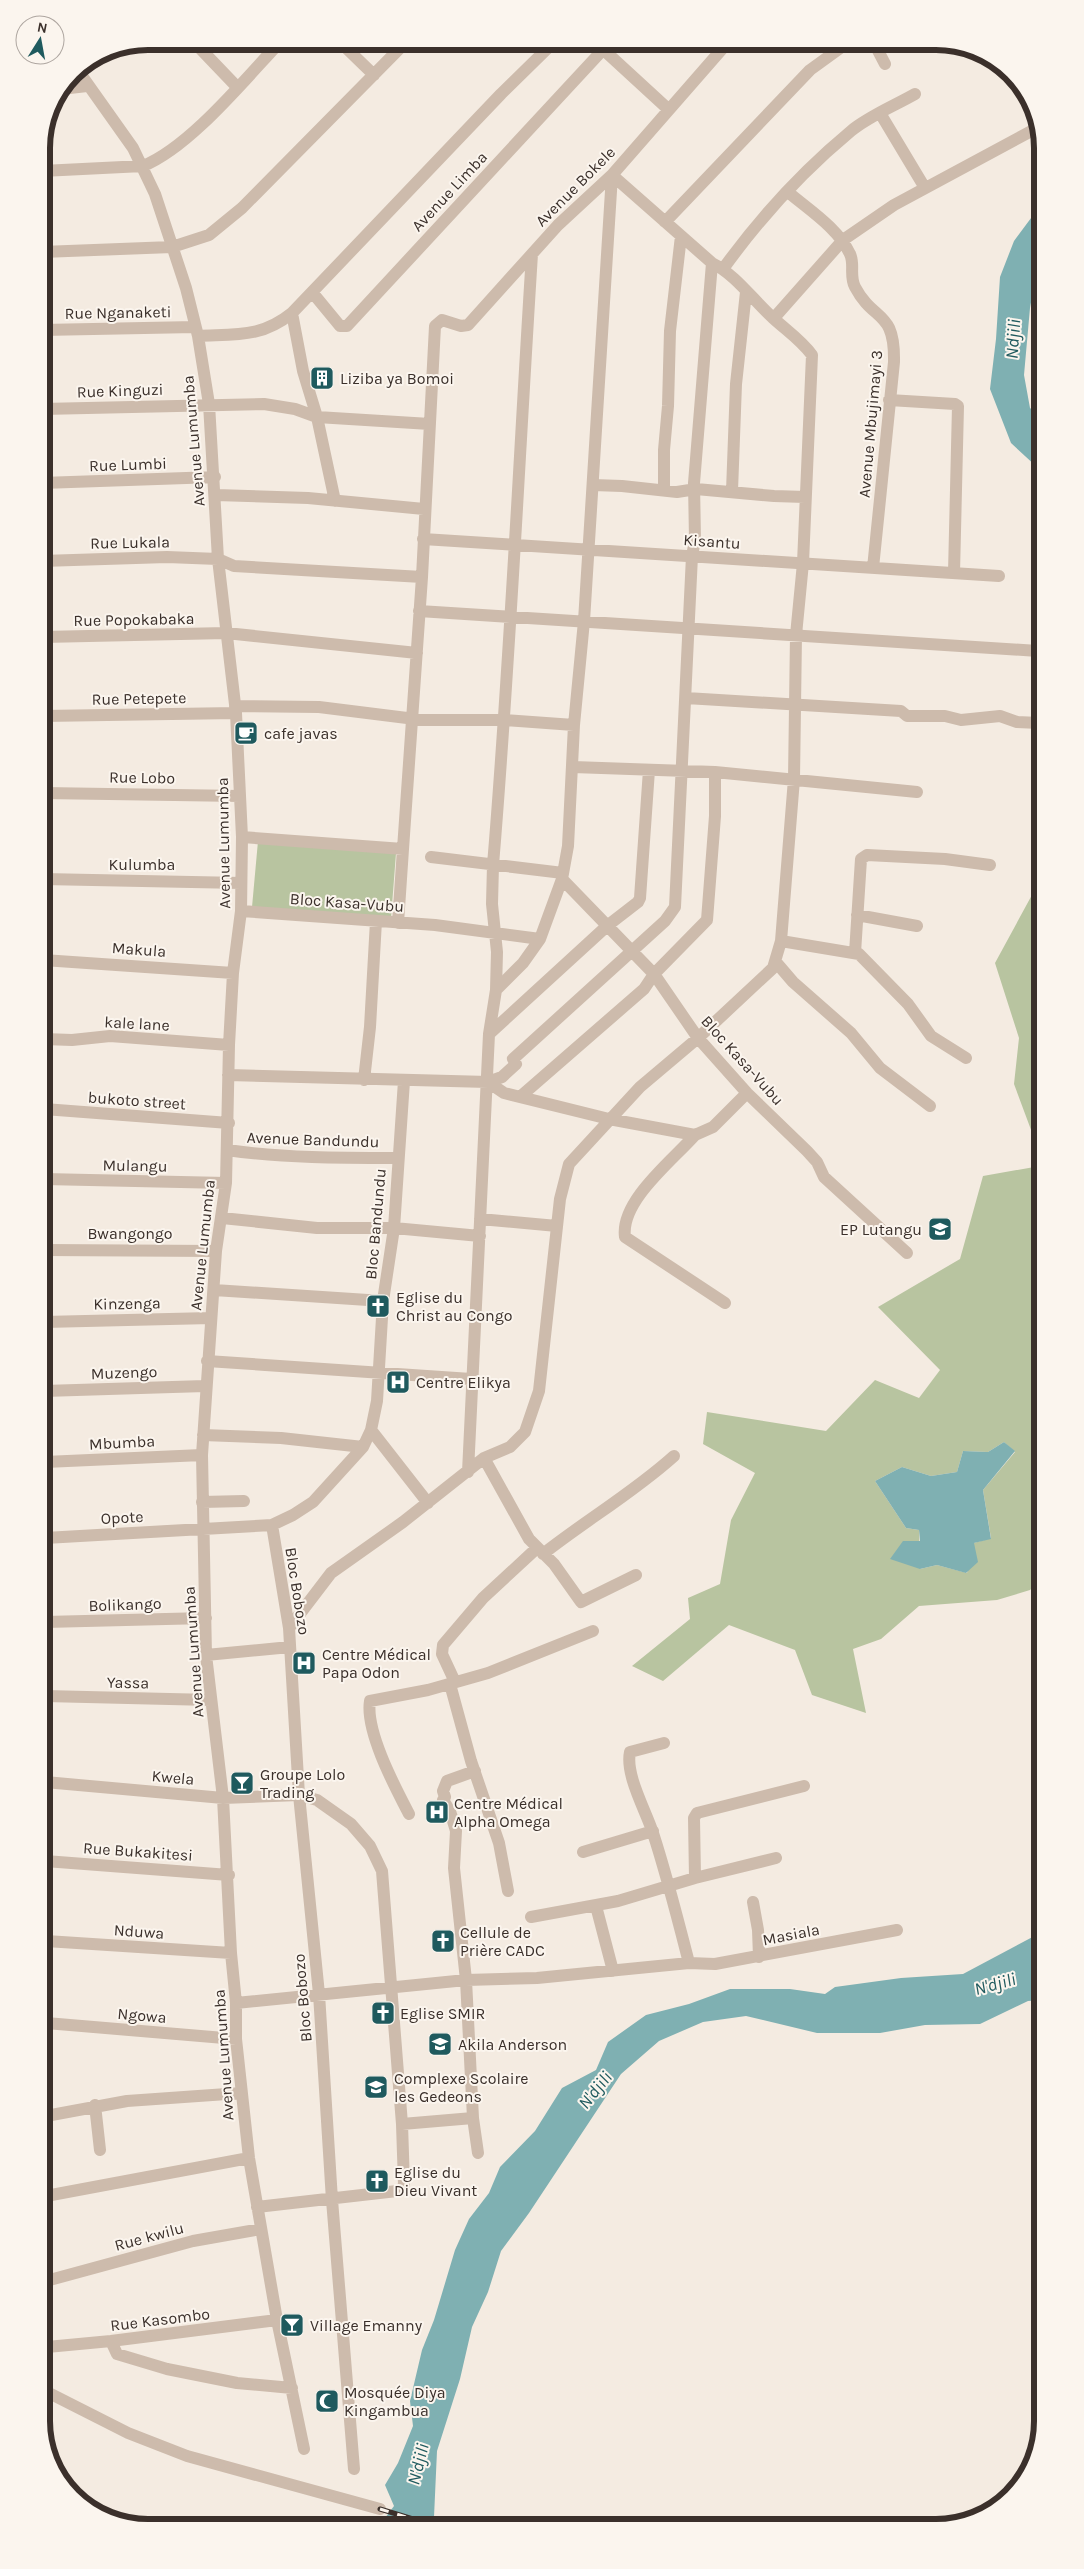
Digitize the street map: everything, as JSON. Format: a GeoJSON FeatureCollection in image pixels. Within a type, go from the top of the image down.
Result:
{"type":"FeatureCollection","features":[{"type":"Feature","properties":{"kind":"street"},"geometry":{"type":"LineString","coordinates":[[202,50],[237,87]]}},
{"type":"Feature","properties":{"kind":"street"},"geometry":{"type":"LineString","coordinates":[[50,171],[143,166],[158,160],[184,140],[272,50]]}},
{"type":"Feature","properties":{"kind":"street"},"geometry":{"type":"LineString","coordinates":[[348,50],[374,75]]}},
{"type":"Feature","properties":{"kind":"street"},"geometry":{"type":"LineString","coordinates":[[50,252],[172,247],[200,239],[221,227],[398,50]]}},
{"type":"Feature","properties":{"kind":"street","name":"Avenue Limba"},"geometry":{"type":"LineString","coordinates":[[196,332],[257,333],[279,323],[292,313],[501,94],[546,50]]}},
{"type":"Feature","properties":{"kind":"street","name":"Avenue Limba"},"geometry":{"type":"LineString","coordinates":[[312,292],[340,326],[347,326],[598,50]]}},
{"type":"Feature","properties":{"kind":"street"},"geometry":{"type":"LineString","coordinates":[[609,50],[668,109]]}},
{"type":"Feature","properties":{"kind":"street","name":"Avenue Bokele"},"geometry":{"type":"LineString","coordinates":[[430,424],[435,326],[442,320],[461,326],[468,325],[579,203],[612,175],[721,50]]}},
{"type":"Feature","properties":{"kind":"street"},"geometry":{"type":"LineString","coordinates":[[665,222],[810,70],[839,50]]}},
{"type":"Feature","properties":{"kind":"street"},"geometry":{"type":"LineString","coordinates":[[877,50],[885,64]]}},
{"type":"Feature","properties":{"kind":"street","name":"Avenue Lumumba"},"geometry":{"type":"LineString","coordinates":[[82,76],[87,86],[118,125],[143,166],[162,213],[186,288],[209,404],[215,477],[218,559],[236,710],[242,837],[241,911],[233,972],[229,1045],[229,1123],[226,1183],[216,1251],[205,1386],[202,1455],[202,1529],[206,1655],[223,1798],[231,1954],[236,2003],[236,2039],[241,2094],[249,2158],[277,2320],[304,2449]]}},
{"type":"Feature","properties":{"kind":"street"},"geometry":{"type":"LineString","coordinates":[[70,88],[87,86]]}},
{"type":"Feature","properties":{"kind":"street"},"geometry":{"type":"LineString","coordinates":[[228,1075],[488,1082],[502,1077],[516,1064],[513,1059],[665,921],[675,907],[692,556],[695,540],[696,489],[694,483],[704,341],[718,266],[740,246],[788,192],[852,130],[915,94]]}},
{"type":"Feature","properties":{"kind":"street"},"geometry":{"type":"LineString","coordinates":[[880,113],[925,188]]}},
{"type":"Feature","properties":{"kind":"street"},"geometry":{"type":"LineString","coordinates":[[774,318],[843,240],[894,205],[1032,131]]}},
{"type":"Feature","properties":{"kind":"street"},"geometry":{"type":"LineString","coordinates":[[289,1628],[331,1573],[428,1503],[484,1458],[510,1448],[525,1432],[539,1390],[560,1199],[569,1164],[640,1087],[698,1038],[772,968],[781,940],[794,779],[796,635],[803,563],[812,355],[804,345],[718,266],[612,175]]}},
{"type":"Feature","properties":{"kind":"street"},"geometry":{"type":"LineString","coordinates":[[496,990],[522,963],[540,939],[563,876],[568,846],[574,725],[584,621],[612,175]]}},
{"type":"Feature","properties":{"kind":"street"},"geometry":{"type":"LineString","coordinates":[[788,192],[843,240]]}},
{"type":"Feature","properties":{"kind":"street"},"geometry":{"type":"LineString","coordinates":[[664,490],[664,450],[668,406],[670,331],[681,236]]}},
{"type":"Feature","properties":{"kind":"street","name":"Avenue Mbujimayi 3"},"geometry":{"type":"LineString","coordinates":[[843,240],[851,256],[852,278],[855,287],[890,327],[894,346],[873,568]]}},
{"type":"Feature","properties":{"kind":"street"},"geometry":{"type":"LineString","coordinates":[[468,1472],[489,1034],[496,990],[495,934],[492,904],[493,866],[512,617],[513,544],[532,254]]}},
{"type":"Feature","properties":{"kind":"street"},"geometry":{"type":"LineString","coordinates":[[732,491],[736,384],[746,292]]}},
{"type":"Feature","properties":{"kind":"street"},"geometry":{"type":"LineString","coordinates":[[292,313],[335,501]]}},
{"type":"Feature","properties":{"kind":"street","name":"Rue Nganaketi"},"geometry":{"type":"LineString","coordinates":[[50,330],[196,332]]}},
{"type":"Feature","properties":{"kind":"street"},"geometry":{"type":"LineString","coordinates":[[889,400],[955,404],[958,406],[954,573]]}},
{"type":"Feature","properties":{"kind":"street","name":"Rue Kinguzi"},"geometry":{"type":"LineString","coordinates":[[50,409],[264,404],[295,409],[317,417]]}},
{"type":"Feature","properties":{"kind":"street"},"geometry":{"type":"LineString","coordinates":[[317,417],[430,424],[413,719],[398,923]]}},
{"type":"Feature","properties":{"kind":"street","name":"Rue Lumbi"},"geometry":{"type":"LineString","coordinates":[[50,483],[215,477]]}},
{"type":"Feature","properties":{"kind":"street"},"geometry":{"type":"LineString","coordinates":[[593,485],[677,492],[696,489],[805,497]]}},
{"type":"Feature","properties":{"kind":"street"},"geometry":{"type":"LineString","coordinates":[[216,495],[335,501],[424,509]]}},
{"type":"Feature","properties":{"kind":"street","name":"Kisantu"},"geometry":{"type":"LineString","coordinates":[[423,538],[999,576]]}},
{"type":"Feature","properties":{"kind":"street","name":"Rue Lukala"},"geometry":{"type":"LineString","coordinates":[[50,561],[167,557],[218,559],[234,566],[422,576]]}},
{"type":"Feature","properties":{"kind":"street"},"geometry":{"type":"LineString","coordinates":[[419,611],[1034,651]]}},
{"type":"Feature","properties":{"kind":"street","name":"Rue Popokabaka"},"geometry":{"type":"LineString","coordinates":[[50,637],[226,633],[417,653]]}},
{"type":"Feature","properties":{"kind":"street"},"geometry":{"type":"LineString","coordinates":[[686,698],[901,711],[907,716],[945,716],[961,720],[1000,716],[1017,722],[1034,723]]}},
{"type":"Feature","properties":{"kind":"street","name":"Rue Petepete"},"geometry":{"type":"LineString","coordinates":[[50,716],[319,707],[413,719],[503,720],[574,725]]}},
{"type":"Feature","properties":{"kind":"street"},"geometry":{"type":"LineString","coordinates":[[573,767],[716,772],[917,792]]}},
{"type":"Feature","properties":{"kind":"street"},"geometry":{"type":"LineString","coordinates":[[489,1034],[607,926],[634,906],[640,898],[648,770]]}},
{"type":"Feature","properties":{"kind":"street"},"geometry":{"type":"LineString","coordinates":[[522,1096],[638,994],[654,974],[707,920],[715,816],[716,772]]}},
{"type":"Feature","properties":{"kind":"street","name":"Rue Lobo"},"geometry":{"type":"LineString","coordinates":[[50,792],[240,796]]}},
{"type":"Feature","properties":{"kind":"street"},"geometry":{"type":"LineString","coordinates":[[242,837],[403,849]]}},
{"type":"Feature","properties":{"kind":"street"},"geometry":{"type":"LineString","coordinates":[[855,953],[861,859],[867,855],[945,859],[990,865]]}},
{"type":"Feature","properties":{"kind":"street"},"geometry":{"type":"LineString","coordinates":[[431,857],[563,876]]}},
{"type":"Feature","properties":{"kind":"street","name":"Bloc Kasa-Vubu"},"geometry":{"type":"LineString","coordinates":[[563,876],[607,926],[654,974],[698,1038],[747,1094],[807,1151],[817,1162],[824,1177],[907,1253]]}},
{"type":"Feature","properties":{"kind":"street","name":"Kulumba"},"geometry":{"type":"LineString","coordinates":[[50,879],[241,882]]}},
{"type":"Feature","properties":{"kind":"street","name":"Bloc Kasa-Vubu"},"geometry":{"type":"LineString","coordinates":[[241,911],[435,925],[540,939]]}},
{"type":"Feature","properties":{"kind":"street"},"geometry":{"type":"LineString","coordinates":[[857,915],[916,926]]}},
{"type":"Feature","properties":{"kind":"street"},"geometry":{"type":"LineString","coordinates":[[364,1080],[370,1027],[376,921]]}},
{"type":"Feature","properties":{"kind":"street"},"geometry":{"type":"LineString","coordinates":[[781,940],[855,953],[869,962],[908,1004],[931,1036],[966,1058]]}},
{"type":"Feature","properties":{"kind":"street","name":"Makula"},"geometry":{"type":"LineString","coordinates":[[50,960],[233,972]]}},
{"type":"Feature","properties":{"kind":"street"},"geometry":{"type":"LineString","coordinates":[[775,961],[793,982],[851,1033],[880,1068],[930,1106]]}},
{"type":"Feature","properties":{"kind":"street","name":"kale lane"},"geometry":{"type":"LineString","coordinates":[[50,1038],[72,1040],[110,1036],[229,1045]]}},
{"type":"Feature","properties":{"kind":"street","name":"Bloc Bandundu"},"geometry":{"type":"LineString","coordinates":[[202,1529],[272,1525],[294,1515],[313,1502],[363,1447],[371,1430],[377,1401],[383,1301],[394,1228],[397,1158],[404,1081]]}},
{"type":"Feature","properties":{"kind":"street"},"geometry":{"type":"LineString","coordinates":[[488,1082],[504,1093],[609,1119],[695,1135]]}},
{"type":"Feature","properties":{"kind":"street"},"geometry":{"type":"LineString","coordinates":[[725,1303],[625,1237],[624,1228],[646,1185],[676,1157],[695,1135],[713,1127],[747,1094]]}},
{"type":"Feature","properties":{"kind":"street","name":"bukoto street"},"geometry":{"type":"LineString","coordinates":[[50,1110],[229,1123]]}},
{"type":"Feature","properties":{"kind":"street","name":"Avenue Bandundu"},"geometry":{"type":"LineString","coordinates":[[228,1150],[269,1156],[311,1158],[397,1158]]}},
{"type":"Feature","properties":{"kind":"street","name":"Mulangu"},"geometry":{"type":"LineString","coordinates":[[50,1179],[226,1183]]}},
{"type":"Feature","properties":{"kind":"street"},"geometry":{"type":"LineString","coordinates":[[222,1218],[317,1228],[394,1228],[480,1236]]}},
{"type":"Feature","properties":{"kind":"street"},"geometry":{"type":"LineString","coordinates":[[480,1219],[557,1226]]}},
{"type":"Feature","properties":{"kind":"street","name":"Bwangongo"},"geometry":{"type":"LineString","coordinates":[[50,1250],[216,1251]]}},
{"type":"Feature","properties":{"kind":"street"},"geometry":{"type":"LineString","coordinates":[[214,1290],[383,1301]]}},
{"type":"Feature","properties":{"kind":"street","name":"Kinzenga"},"geometry":{"type":"LineString","coordinates":[[50,1322],[211,1318]]}},
{"type":"Feature","properties":{"kind":"street"},"geometry":{"type":"LineString","coordinates":[[207,1362],[471,1379]]}},
{"type":"Feature","properties":{"kind":"street","name":"Muzengo"},"geometry":{"type":"LineString","coordinates":[[50,1391],[205,1386]]}},
{"type":"Feature","properties":{"kind":"street"},"geometry":{"type":"LineString","coordinates":[[371,1430],[428,1503]]}},
{"type":"Feature","properties":{"kind":"street"},"geometry":{"type":"LineString","coordinates":[[203,1435],[282,1438],[363,1447]]}},
{"type":"Feature","properties":{"kind":"street","name":"Mbumba"},"geometry":{"type":"LineString","coordinates":[[50,1462],[202,1455]]}},
{"type":"Feature","properties":{"kind":"street"},"geometry":{"type":"LineString","coordinates":[[508,1891],[499,1843],[475,1771],[453,1683],[442,1654],[443,1645],[483,1598],[540,1551],[630,1493],[674,1456]]}},
{"type":"Feature","properties":{"kind":"street"},"geometry":{"type":"LineString","coordinates":[[484,1458],[518,1522],[540,1551],[554,1564],[582,1602],[636,1576]]}},
{"type":"Feature","properties":{"kind":"street"},"geometry":{"type":"LineString","coordinates":[[202,1502],[244,1501]]}},
{"type":"Feature","properties":{"kind":"street","name":"Bloc Bobozo"},"geometry":{"type":"LineString","coordinates":[[272,1525],[289,1628],[299,1795],[319,1994],[332,2200],[354,2470]]}},
{"type":"Feature","properties":{"kind":"street","name":"Opote"},"geometry":{"type":"LineString","coordinates":[[50,1538],[202,1529]]}},
{"type":"Feature","properties":{"kind":"street","name":"Bolikango"},"geometry":{"type":"LineString","coordinates":[[50,1622],[206,1618]]}},
{"type":"Feature","properties":{"kind":"street"},"geometry":{"type":"LineString","coordinates":[[409,1814],[383,1759],[374,1731],[370,1701],[453,1683],[488,1673],[593,1631]]}},
{"type":"Feature","properties":{"kind":"street"},"geometry":{"type":"LineString","coordinates":[[206,1655],[290,1647]]}},
{"type":"Feature","properties":{"kind":"street","name":"Yassa"},"geometry":{"type":"LineString","coordinates":[[50,1696],[211,1700]]}},
{"type":"Feature","properties":{"kind":"street"},"geometry":{"type":"LineString","coordinates":[[664,1743],[630,1752],[629,1758],[635,1786],[653,1831],[689,1964]]}},
{"type":"Feature","properties":{"kind":"street"},"geometry":{"type":"LineString","coordinates":[[475,1771],[447,1781],[443,1791],[444,1804],[450,1811],[456,1831],[454,1868],[466,1980],[473,2118],[478,2153]]}},
{"type":"Feature","properties":{"kind":"street","name":"Kwela"},"geometry":{"type":"LineString","coordinates":[[50,1782],[223,1798],[299,1795]]}},
{"type":"Feature","properties":{"kind":"street"},"geometry":{"type":"LineString","coordinates":[[695,1878],[694,1818],[697,1813],[804,1786]]}},
{"type":"Feature","properties":{"kind":"street"},"geometry":{"type":"LineString","coordinates":[[257,2207],[332,2200],[402,2190],[404,2184],[402,2124],[382,1871],[379,1861],[370,1846],[351,1824],[317,1800],[299,1795]]}},
{"type":"Feature","properties":{"kind":"street"},"geometry":{"type":"LineString","coordinates":[[583,1852],[653,1831]]}},
{"type":"Feature","properties":{"kind":"street"},"geometry":{"type":"LineString","coordinates":[[531,1917],[596,1906],[669,1887],[695,1878],[776,1858]]}},
{"type":"Feature","properties":{"kind":"street","name":"Rue Bukakitesi"},"geometry":{"type":"LineString","coordinates":[[50,1860],[228,1874]]}},
{"type":"Feature","properties":{"kind":"street"},"geometry":{"type":"LineString","coordinates":[[753,1902],[758,1930],[759,1957]]}},
{"type":"Feature","properties":{"kind":"street"},"geometry":{"type":"LineString","coordinates":[[596,1906],[613,1971]]}},
{"type":"Feature","properties":{"kind":"street","name":"Masiala"},"geometry":{"type":"LineString","coordinates":[[236,2003],[466,1980],[537,1978],[689,1964],[715,1964],[898,1930]]}},
{"type":"Feature","properties":{"kind":"street","name":"Nduwa"},"geometry":{"type":"LineString","coordinates":[[50,1941],[231,1954]]}},
{"type":"Feature","properties":{"kind":"street","name":"Ngowa"},"geometry":{"type":"LineString","coordinates":[[50,2023],[236,2039]]}},
{"type":"Feature","properties":{"kind":"street"},"geometry":{"type":"LineString","coordinates":[[50,2115],[95,2105],[241,2094]]}},
{"type":"Feature","properties":{"kind":"street"},"geometry":{"type":"LineString","coordinates":[[95,2105],[100,2150]]}},
{"type":"Feature","properties":{"kind":"street"},"geometry":{"type":"LineString","coordinates":[[402,2124],[473,2118]]}},
{"type":"Feature","properties":{"kind":"street"},"geometry":{"type":"LineString","coordinates":[[50,2195],[249,2158]]}},
{"type":"Feature","properties":{"kind":"street","name":"Rue kwilu"},"geometry":{"type":"LineString","coordinates":[[50,2280],[193,2241],[261,2229]]}},
{"type":"Feature","properties":{"kind":"street","name":"Rue Kasombo"},"geometry":{"type":"LineString","coordinates":[[50,2347],[111,2342],[277,2320]]}},
{"type":"Feature","properties":{"kind":"street"},"geometry":{"type":"LineString","coordinates":[[111,2342],[117,2354],[167,2369],[237,2382],[292,2388]]}},
{"type":"Feature","properties":{"kind":"street"},"geometry":{"type":"LineString","coordinates":[[50,2394],[128,2433],[187,2456],[380,2509]]}},
{"type":"Feature","properties":{"kind":"green space"},"geometry":{"type":"Polygon","coordinates":[[[258,841],[396,853],[391,918],[252,907],[258,841]]]}},
{"type":"Feature","properties":{"kind":"green space"},"geometry":{"type":"Polygon","coordinates":[[[1034,891],[1034,1138],[1014,1084],[1019,1038],[995,963],[1034,891]]]}},
{"type":"Feature","properties":{"kind":"green space"},"geometry":{"type":"Polygon","coordinates":[[[1034,1167],[1034,1586],[1030,1590],[997,1600],[919,1606],[881,1639],[853,1649],[866,1713],[812,1695],[795,1650],[729,1625],[663,1681],[632,1666],[690,1619],[688,1598],[720,1584],[731,1520],[755,1473],[703,1444],[707,1412],[826,1431],[875,1380],[919,1398],[940,1370],[878,1307],[960,1259],[983,1176],[1034,1167]],[[1004,1442],[988,1452],[963,1451],[957,1472],[931,1476],[902,1467],[875,1481],[906,1528],[919,1530],[920,1569],[937,1565],[967,1573],[974,1543],[991,1538],[983,1490],[1015,1452],[1004,1442]]]}},
{"type":"Feature","properties":{"kind":"water","name":"Ndjili"},"geometry":{"type":"Polygon","coordinates":[[[1034,214],[1034,286],[1024,375],[1030,408],[1034,412],[1034,464],[1011,443],[990,389],[996,339],[1000,277],[1014,241],[1034,214]]]}},
{"type":"Feature","properties":{"kind":"water"},"geometry":{"type":"Polygon","coordinates":[[[1004,1442],[1015,1451],[983,1490],[991,1539],[974,1543],[978,1562],[966,1573],[937,1565],[920,1569],[890,1559],[903,1541],[920,1541],[919,1530],[906,1528],[875,1481],[902,1467],[931,1476],[957,1472],[963,1451],[988,1452],[1004,1442]]]}},
{"type":"Feature","properties":{"kind":"water","name":"N'djili"},"geometry":{"type":"Polygon","coordinates":[[[1034,1936],[1034,2001],[1028,2001],[980,2024],[925,2025],[880,2033],[817,2033],[746,2016],[703,2022],[659,2041],[621,2074],[529,2213],[501,2251],[488,2292],[472,2327],[460,2379],[437,2451],[434,2517],[432,2519],[384,2519],[394,2506],[385,2485],[398,2463],[413,2426],[410,2401],[422,2350],[434,2320],[455,2250],[469,2219],[489,2193],[500,2167],[535,2131],[562,2088],[596,2070],[608,2042],[646,2015],[689,2004],[730,1989],[790,1989],[825,1994],[835,1987],[901,1978],[963,1974],[1034,1936]]]}},
{"type":"Feature","properties":{"kind":"railway"},"geometry":{"type":"LineString","coordinates":[[380,2509],[413,2519]]}},
{"type":"Feature","properties":{"kind":"place","name":"Liziba ya Bomoi"},"geometry":{"type":"Point","coordinates":[322,378]}},
{"type":"Feature","properties":{"kind":"place","name":"cafe javas"},"geometry":{"type":"Point","coordinates":[246,733]}},
{"type":"Feature","properties":{"kind":"place","name":"EP Lutangu"},"geometry":{"type":"Point","coordinates":[940,1229]}},
{"type":"Feature","properties":{"kind":"place","name":"Eglise du Christ au Congo"},"geometry":{"type":"Point","coordinates":[378,1306]}},
{"type":"Feature","properties":{"kind":"place","name":"Centre Elikya"},"geometry":{"type":"Point","coordinates":[398,1382]}},
{"type":"Feature","properties":{"kind":"place","name":"Centre Médical Papa Odon"},"geometry":{"type":"Point","coordinates":[304,1663]}},
{"type":"Feature","properties":{"kind":"place","name":"Groupe Lolo Trading"},"geometry":{"type":"Point","coordinates":[242,1783]}},
{"type":"Feature","properties":{"kind":"place","name":"Centre Médical Alpha Omega"},"geometry":{"type":"Point","coordinates":[437,1812]}},
{"type":"Feature","properties":{"kind":"place","name":"Cellule de Prière CADC"},"geometry":{"type":"Point","coordinates":[443,1941]}},
{"type":"Feature","properties":{"kind":"place","name":"Eglise SMIR"},"geometry":{"type":"Point","coordinates":[383,2013]}},
{"type":"Feature","properties":{"kind":"place","name":"Akila Anderson"},"geometry":{"type":"Point","coordinates":[440,2044]}},
{"type":"Feature","properties":{"kind":"place","name":"Complexe Scolaire les Gedeons"},"geometry":{"type":"Point","coordinates":[376,2087]}},
{"type":"Feature","properties":{"kind":"place","name":"Eglise du Dieu Vivant"},"geometry":{"type":"Point","coordinates":[377,2181]}},
{"type":"Feature","properties":{"kind":"place","name":"Village Emanny"},"geometry":{"type":"Point","coordinates":[292,2325]}},
{"type":"Feature","properties":{"kind":"place","name":"Mosquée Diya Kingambua"},"geometry":{"type":"Point","coordinates":[327,2401]}}]}
